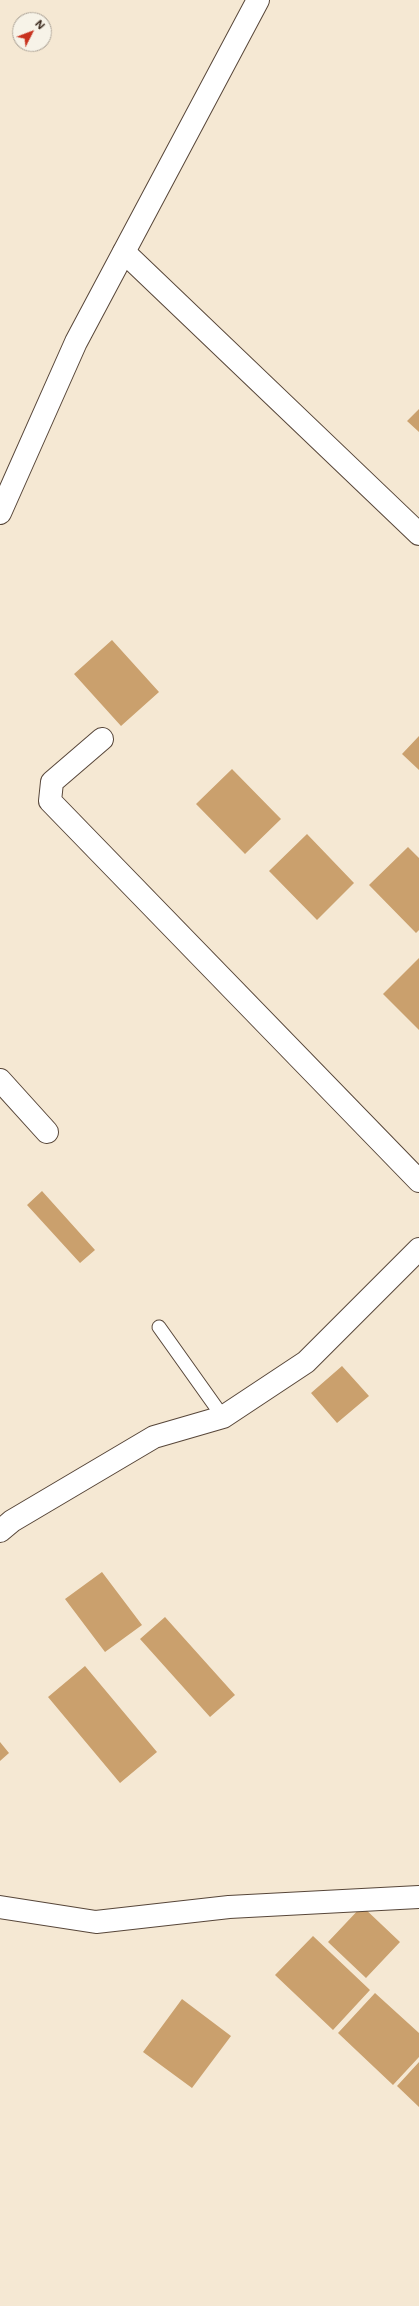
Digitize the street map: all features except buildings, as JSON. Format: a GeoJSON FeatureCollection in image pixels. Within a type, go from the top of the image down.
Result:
{"type":"FeatureCollection","features":[{"type":"Feature","properties":{"kind":"street"},"geometry":{"type":"LineString","coordinates":[[0,513],[76,342],[258,0]]}},
{"type":"Feature","properties":{"kind":"street"},"geometry":{"type":"LineString","coordinates":[[124,252],[419,534]]}},
{"type":"Feature","properties":{"kind":"street"},"geometry":{"type":"LineString","coordinates":[[102,739],[52,782],[50,801],[419,1181]]}},
{"type":"Feature","properties":{"kind":"street"},"geometry":{"type":"LineString","coordinates":[[0,1080],[47,1132]]}},
{"type":"Feature","properties":{"kind":"street"},"geometry":{"type":"LineString","coordinates":[[0,1531],[12,1521],[154,1437],[223,1417],[306,1362],[419,1249]]}},
{"type":"Feature","properties":{"kind":"street"},"geometry":{"type":"LineString","coordinates":[[0,1907],[96,1922],[229,1907],[419,1897]]}},
{"type":"Feature","properties":{"kind":"lane"},"geometry":{"type":"LineString","coordinates":[[159,1327],[223,1417]]}}]}
